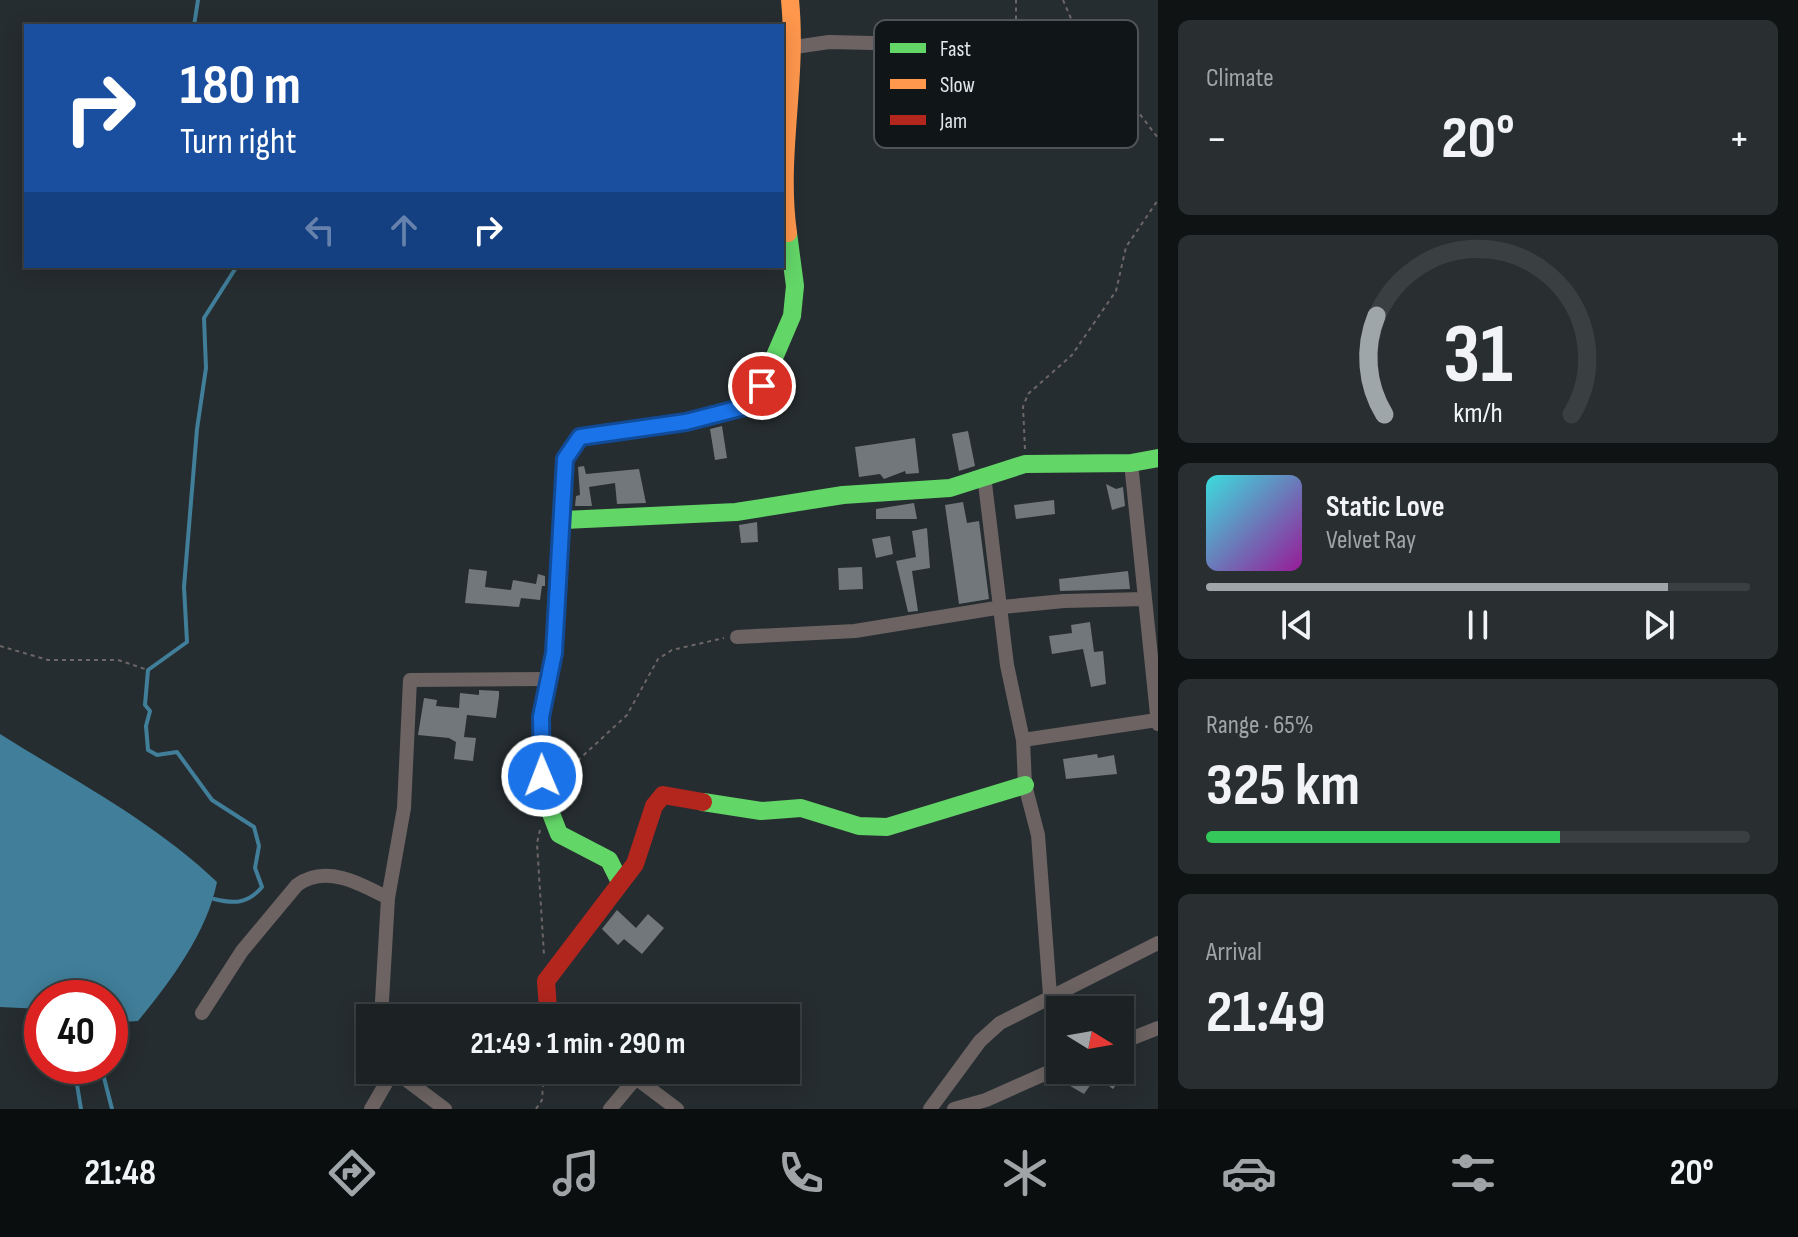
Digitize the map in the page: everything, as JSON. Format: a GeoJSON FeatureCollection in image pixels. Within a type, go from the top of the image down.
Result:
{"type":"FeatureCollection","features":[{"type":"Feature","properties":{"kind":"street"},"geometry":{"type":"LineString","coordinates":[[784,185],[795,47],[790,0]]}},
{"type":"Feature","properties":{"kind":"street"},"geometry":{"type":"LineString","coordinates":[[795,47],[829,42],[874,43]]}},
{"type":"Feature","properties":{"kind":"street"},"geometry":{"type":"LineString","coordinates":[[619,880],[609,860],[559,834],[545,798],[541,717],[554,653],[564,520],[565,459],[580,437],[686,422],[748,406],[762,386],[770,361],[792,316],[795,286],[784,205]]}},
{"type":"Feature","properties":{"kind":"street"},"geometry":{"type":"LineString","coordinates":[[564,520],[736,512],[843,495],[950,488],[1025,464],[1131,463],[1158,458]]}},
{"type":"Feature","properties":{"kind":"street"},"geometry":{"type":"LineString","coordinates":[[1023,740],[1158,722],[1131,463]]}},
{"type":"Feature","properties":{"kind":"street"},"geometry":{"type":"LineString","coordinates":[[984,475],[1007,665],[1023,740],[1025,785],[1038,835],[1050,995]]}},
{"type":"Feature","properties":{"kind":"street"},"geometry":{"type":"LineString","coordinates":[[737,637],[855,631],[1002,607],[1145,599]]}},
{"type":"Feature","properties":{"kind":"street"},"geometry":{"type":"LineString","coordinates":[[382,1004],[388,898],[404,808],[410,680],[548,679]]}},
{"type":"Feature","properties":{"kind":"street"},"geometry":{"type":"LineString","coordinates":[[548,1004],[546,981],[619,880],[635,864],[654,806],[663,795],[761,811],[801,808],[859,826],[887,827],[1025,785]]}},
{"type":"Feature","properties":{"kind":"street"},"geometry":{"type":"LineString","coordinates":[[202,1013],[242,951],[308,876],[331,875],[388,898]]}},
{"type":"Feature","properties":{"kind":"street"},"geometry":{"type":"LineString","coordinates":[[930,1109],[980,1041],[1000,1023],[1158,943]]}},
{"type":"Feature","properties":{"kind":"street"},"geometry":{"type":"LineString","coordinates":[[1134,1037],[1158,1028]]}},
{"type":"Feature","properties":{"kind":"street"},"geometry":{"type":"LineString","coordinates":[[954,1109],[986,1100],[1046,1073]]}},
{"type":"Feature","properties":{"kind":"street"},"geometry":{"type":"LineString","coordinates":[[371,1109],[385,1084]]}},
{"type":"Feature","properties":{"kind":"street"},"geometry":{"type":"LineString","coordinates":[[412,1084],[445,1109]]}},
{"type":"Feature","properties":{"kind":"street"},"geometry":{"type":"LineString","coordinates":[[610,1109],[624,1084]]}},
{"type":"Feature","properties":{"kind":"street"},"geometry":{"type":"LineString","coordinates":[[643,1084],[677,1109]]}},
{"type":"Feature","properties":{"kind":"path"},"geometry":{"type":"LineString","coordinates":[[1016,0],[1016,20]]}},
{"type":"Feature","properties":{"kind":"path"},"geometry":{"type":"LineString","coordinates":[[1063,0],[1072,20]]}},
{"type":"Feature","properties":{"kind":"path"},"geometry":{"type":"LineString","coordinates":[[1138,112],[1158,138]]}},
{"type":"Feature","properties":{"kind":"path"},"geometry":{"type":"LineString","coordinates":[[1025,464],[1023,407],[1028,394],[1072,355],[1116,291],[1126,247],[1158,200]]}},
{"type":"Feature","properties":{"kind":"path"},"geometry":{"type":"LineString","coordinates":[[545,798],[560,777],[627,715],[658,659],[708,640],[737,637]]}},
{"type":"Feature","properties":{"kind":"path"},"geometry":{"type":"LineString","coordinates":[[0,646],[48,660],[118,660],[148,670]]}},
{"type":"Feature","properties":{"kind":"path"},"geometry":{"type":"LineString","coordinates":[[541,823],[537,843],[546,981]]}},
{"type":"Feature","properties":{"kind":"path"},"geometry":{"type":"LineString","coordinates":[[536,1109],[542,1100],[543,1084]]}},
{"type":"Feature","properties":{"kind":"water"},"geometry":{"type":"Polygon","coordinates":[[[0,734],[140,821],[217,882],[196,938],[138,1021],[128,1022],[128,980],[24,980],[24,1008],[0,1007],[0,734]]]}},
{"type":"Feature","properties":{"kind":"building"},"geometry":{"type":"Polygon","coordinates":[[[722,426],[727,458],[715,460],[710,429],[722,426]]]}},
{"type":"Feature","properties":{"kind":"building"},"geometry":{"type":"Polygon","coordinates":[[[968,431],[975,466],[959,471],[952,434],[968,431]]]}},
{"type":"Feature","properties":{"kind":"building"},"geometry":{"type":"Polygon","coordinates":[[[915,438],[919,473],[906,474],[905,471],[884,479],[880,474],[859,477],[855,447],[915,438]]]}},
{"type":"Feature","properties":{"kind":"building"},"geometry":{"type":"Polygon","coordinates":[[[584,466],[586,474],[639,469],[646,503],[617,504],[615,483],[589,487],[592,506],[575,506],[576,496],[580,495],[578,467],[584,466]]]}},
{"type":"Feature","properties":{"kind":"building"},"geometry":{"type":"Polygon","coordinates":[[[1106,484],[1116,489],[1123,487],[1125,506],[1112,510],[1106,484]]]}},
{"type":"Feature","properties":{"kind":"building"},"geometry":{"type":"Polygon","coordinates":[[[1054,500],[1055,514],[1016,519],[1014,505],[1054,500]]]}},
{"type":"Feature","properties":{"kind":"building"},"geometry":{"type":"Polygon","coordinates":[[[963,502],[967,523],[979,521],[989,599],[959,604],[945,505],[963,502]]]}},
{"type":"Feature","properties":{"kind":"building"},"geometry":{"type":"Polygon","coordinates":[[[914,503],[917,519],[876,519],[876,509],[914,503]]]}},
{"type":"Feature","properties":{"kind":"building"},"geometry":{"type":"Polygon","coordinates":[[[757,522],[758,542],[741,543],[739,525],[757,522]]]}},
{"type":"Feature","properties":{"kind":"building"},"geometry":{"type":"Polygon","coordinates":[[[927,528],[930,568],[912,571],[918,611],[908,612],[896,561],[916,557],[912,531],[927,528]]]}},
{"type":"Feature","properties":{"kind":"building"},"geometry":{"type":"Polygon","coordinates":[[[890,536],[893,554],[876,558],[872,539],[890,536]]]}},
{"type":"Feature","properties":{"kind":"building"},"geometry":{"type":"Polygon","coordinates":[[[862,567],[863,589],[839,590],[838,568],[862,567]]]}},
{"type":"Feature","properties":{"kind":"building"},"geometry":{"type":"Polygon","coordinates":[[[469,569],[487,571],[485,587],[511,590],[513,580],[536,584],[538,574],[545,576],[545,586],[542,586],[540,600],[521,598],[519,607],[465,603],[469,569]]]}},
{"type":"Feature","properties":{"kind":"building"},"geometry":{"type":"Polygon","coordinates":[[[1128,571],[1130,589],[1060,591],[1059,579],[1128,571]]]}},
{"type":"Feature","properties":{"kind":"building"},"geometry":{"type":"Polygon","coordinates":[[[1090,622],[1094,652],[1103,651],[1106,684],[1091,687],[1083,649],[1052,654],[1049,636],[1072,633],[1071,625],[1090,622]]]}},
{"type":"Feature","properties":{"kind":"building"},"geometry":{"type":"Polygon","coordinates":[[[479,690],[499,691],[499,696],[496,718],[467,715],[464,737],[476,738],[473,761],[454,759],[456,742],[449,738],[418,735],[424,698],[437,700],[436,706],[459,708],[460,693],[479,695],[479,690]]]}},
{"type":"Feature","properties":{"kind":"building"},"geometry":{"type":"Polygon","coordinates":[[[1097,754],[1098,758],[1114,755],[1117,774],[1066,779],[1063,759],[1097,754]]]}},
{"type":"Feature","properties":{"kind":"building"},"geometry":{"type":"Polygon","coordinates":[[[617,910],[636,928],[648,914],[664,928],[642,954],[624,939],[618,945],[602,929],[617,910]]]}},
{"type":"Feature","properties":{"kind":"building"},"geometry":{"type":"Polygon","coordinates":[[[1067,1084],[1091,1084],[1084,1094],[1067,1084]]]}},
{"type":"Feature","properties":{"kind":"waterway"},"geometry":{"type":"LineString","coordinates":[[194,24],[198,0]]}},
{"type":"Feature","properties":{"kind":"waterway"},"geometry":{"type":"LineString","coordinates":[[214,899],[240,901],[251,897],[262,887],[255,868],[259,846],[254,827],[212,800],[177,752],[157,755],[148,750],[146,726],[150,711],[145,705],[148,670],[187,642],[184,587],[197,429],[206,368],[204,318],[236,268]]}},
{"type":"Feature","properties":{"kind":"waterway"},"geometry":{"type":"LineString","coordinates":[[77,1084],[81,1109]]}},
{"type":"Feature","properties":{"kind":"waterway"},"geometry":{"type":"LineString","coordinates":[[106,1084],[112,1109]]}},
{"type":"Feature","properties":{"kind":"traffic: fast"},"geometry":{"type":"LineString","coordinates":[[619,880],[609,860],[559,834],[545,798],[541,717],[554,653],[565,459],[580,437],[686,422],[748,406],[762,386],[792,316],[795,286],[788,233]]}},
{"type":"Feature","properties":{"kind":"traffic: fast"},"geometry":{"type":"LineString","coordinates":[[564,520],[736,512],[843,495],[950,488],[1025,464],[1131,463],[1158,458]]}},
{"type":"Feature","properties":{"kind":"traffic: fast"},"geometry":{"type":"LineString","coordinates":[[703,802],[761,811],[801,808],[859,826],[887,827],[1025,785]]}},
{"type":"Feature","properties":{"kind":"traffic: slow"},"geometry":{"type":"LineString","coordinates":[[788,233],[785,175],[792,59],[790,0]]}},
{"type":"Feature","properties":{"kind":"traffic: jam"},"geometry":{"type":"LineString","coordinates":[[548,1004],[546,981],[635,864],[654,806],[663,795],[703,802]]}},
{"type":"Feature","properties":{"kind":"route"},"geometry":{"type":"LineString","coordinates":[[542,776],[541,717],[554,653],[564,520],[565,459],[580,437],[686,422],[748,406],[762,386]]}}]}
